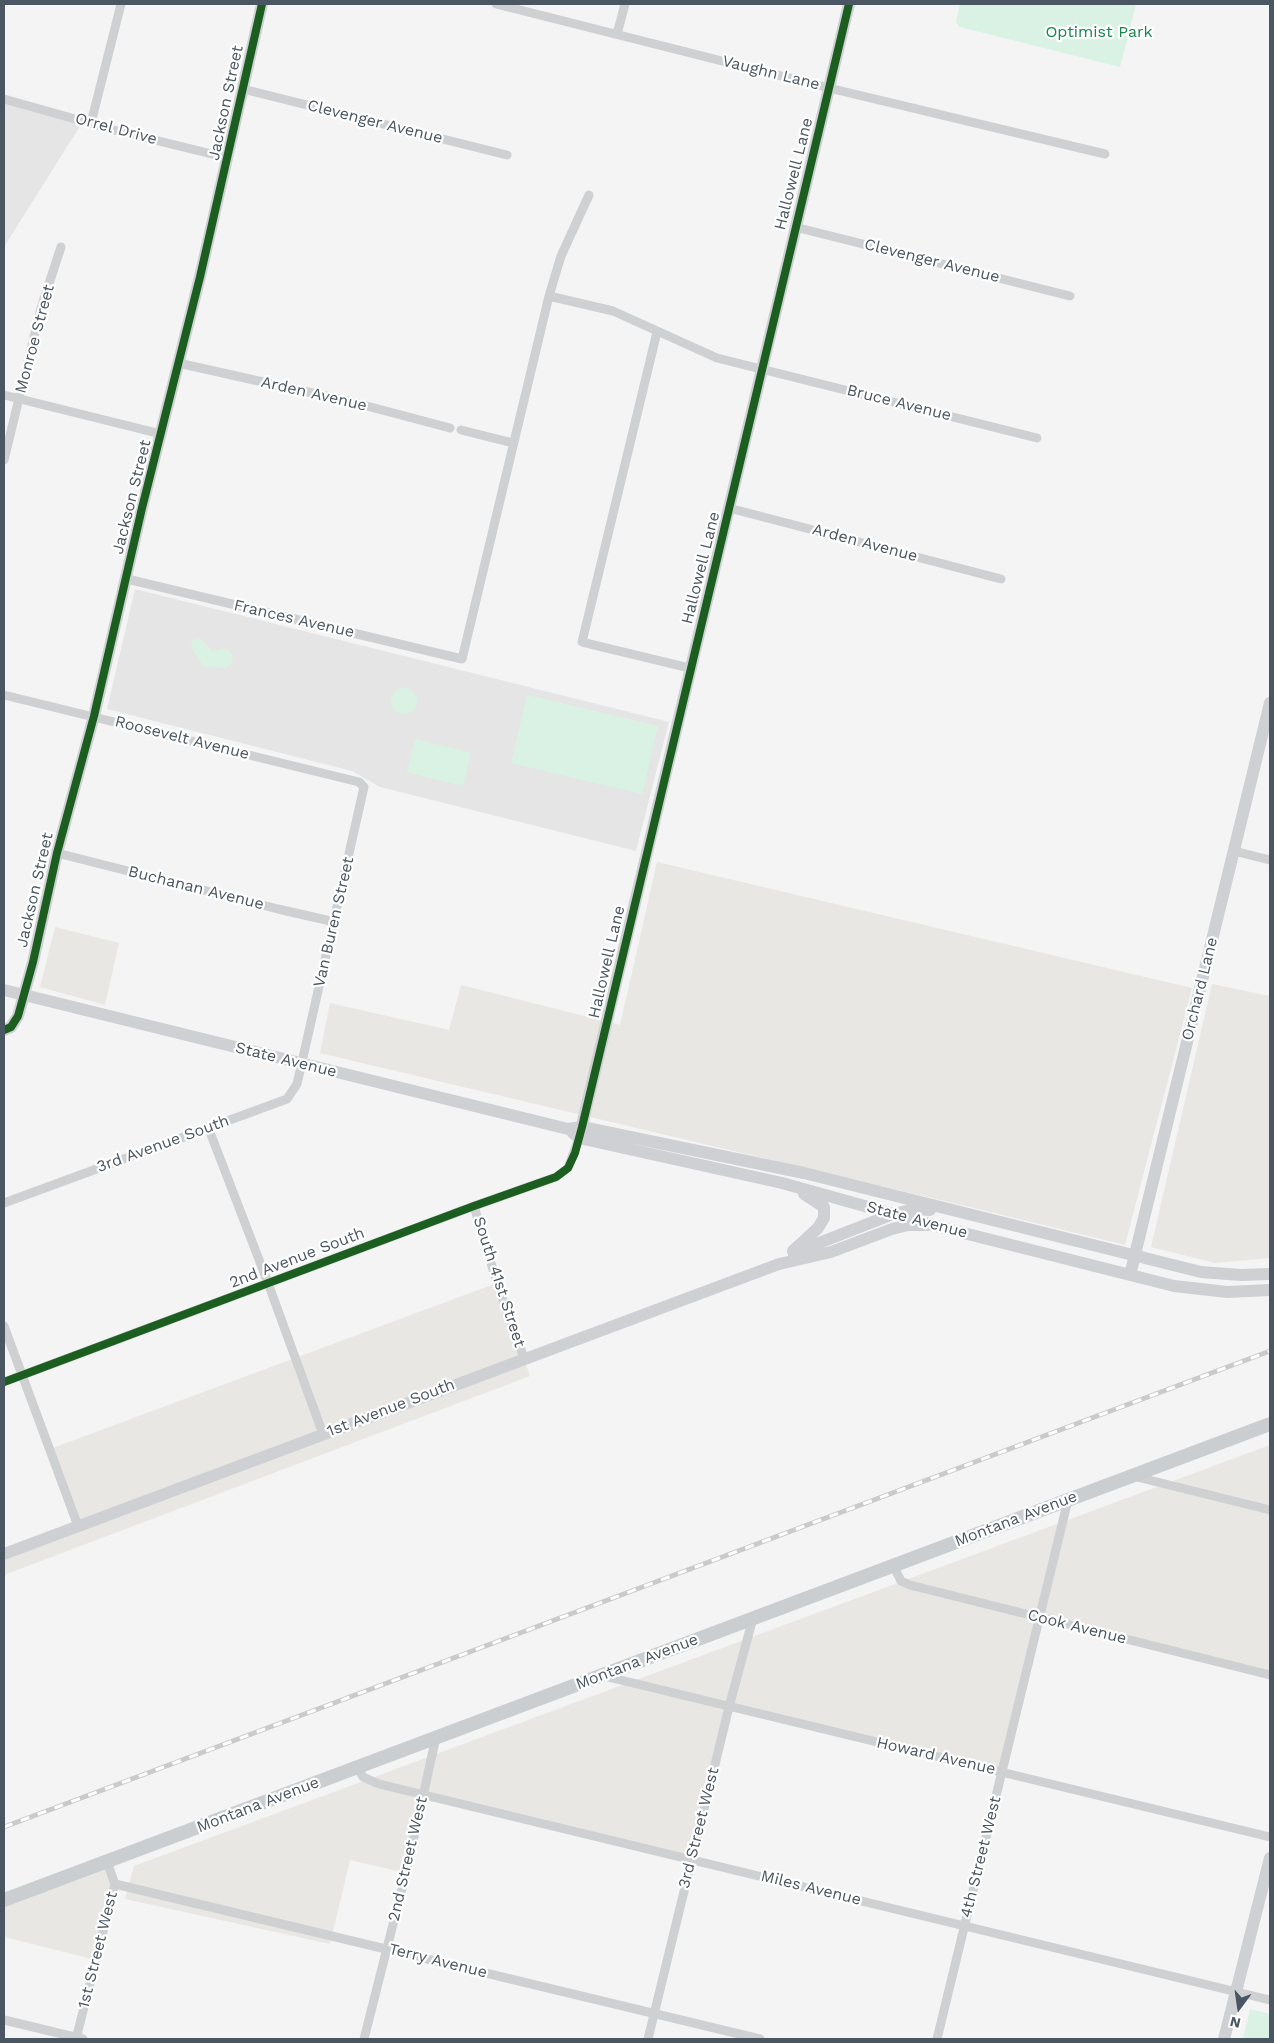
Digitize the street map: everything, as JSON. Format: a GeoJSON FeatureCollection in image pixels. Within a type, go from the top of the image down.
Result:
{"type":"FeatureCollection","features":[{"type":"Feature","properties":{"kind":"main road","name":"Montana Avenue"},"geometry":{"type":"LineString","coordinates":[[4,1900],[1269,1425]]}},
{"type":"Feature","properties":{"kind":"street"},"geometry":{"type":"LineString","coordinates":[[91,123],[121,4]]}},
{"type":"Feature","properties":{"kind":"street","name":"Jackson Street"},"geometry":{"type":"LineString","coordinates":[[4,1030],[15,1021],[24,995],[57,853],[94,716],[142,508],[162,434],[228,158],[262,4]]}},
{"type":"Feature","properties":{"kind":"street","name":"Vaughn Lane"},"geometry":{"type":"LineString","coordinates":[[496,4],[829,88],[1105,154]]}},
{"type":"Feature","properties":{"kind":"street"},"geometry":{"type":"LineString","coordinates":[[617,34],[625,4]]}},
{"type":"Feature","properties":{"kind":"street","name":"Hallowell Lane"},"geometry":{"type":"LineString","coordinates":[[580,1133],[848,4]]}},
{"type":"Feature","properties":{"kind":"street","name":"Clevenger Avenue"},"geometry":{"type":"LineString","coordinates":[[243,89],[507,155]]}},
{"type":"Feature","properties":{"kind":"street","name":"Orrel Drive"},"geometry":{"type":"LineString","coordinates":[[4,99],[114,130],[228,158]]}},
{"type":"Feature","properties":{"kind":"street"},"geometry":{"type":"LineString","coordinates":[[461,430],[513,443],[549,296],[561,256],[589,195]]}},
{"type":"Feature","properties":{"kind":"street","name":"Clevenger Avenue"},"geometry":{"type":"LineString","coordinates":[[795,227],[1070,296]]}},
{"type":"Feature","properties":{"kind":"street","name":"Monroe Street"},"geometry":{"type":"LineString","coordinates":[[4,460],[41,308],[61,247]]}},
{"type":"Feature","properties":{"kind":"street","name":"Bruce Avenue"},"geometry":{"type":"LineString","coordinates":[[549,296],[613,311],[717,358],[1037,438]]}},
{"type":"Feature","properties":{"kind":"street"},"geometry":{"type":"LineString","coordinates":[[658,332],[582,642],[690,668]]}},
{"type":"Feature","properties":{"kind":"street","name":"Arden Avenue"},"geometry":{"type":"LineString","coordinates":[[178,363],[339,399],[450,428]]}},
{"type":"Feature","properties":{"kind":"street"},"geometry":{"type":"LineString","coordinates":[[4,395],[162,434]]}},
{"type":"Feature","properties":{"kind":"street","name":"Frances Avenue"},"geometry":{"type":"LineString","coordinates":[[126,579],[462,659],[513,443]]}},
{"type":"Feature","properties":{"kind":"street","name":"Arden Avenue"},"geometry":{"type":"LineString","coordinates":[[729,508],[1001,578]]}},
{"type":"Feature","properties":{"kind":"street","name":"Roosevelt Avenue"},"geometry":{"type":"LineString","coordinates":[[4,694],[360,782]]}},
{"type":"Feature","properties":{"kind":"street","name":"Orchard Lane"},"geometry":{"type":"LineString","coordinates":[[1130,1275],[1270,704]]}},
{"type":"Feature","properties":{"kind":"street","name":"Van Buren Street"},"geometry":{"type":"LineString","coordinates":[[302,1064],[364,793],[364,787],[360,782]]}},
{"type":"Feature","properties":{"kind":"street"},"geometry":{"type":"LineString","coordinates":[[1234,851],[1270,860]]}},
{"type":"Feature","properties":{"kind":"street","name":"Buchanan Avenue"},"geometry":{"type":"LineString","coordinates":[[57,853],[335,922]]}},
{"type":"Feature","properties":{"kind":"street","name":"State Avenue"},"geometry":{"type":"LineString","coordinates":[[4,990],[782,1183],[931,1225],[1174,1286],[1211,1292],[1270,1290]]}},
{"type":"Feature","properties":{"kind":"street","name":"3rd Avenue South"},"geometry":{"type":"LineString","coordinates":[[4,1203],[287,1099],[297,1084],[302,1064]]}},
{"type":"Feature","properties":{"kind":"street"},"geometry":{"type":"LineString","coordinates":[[208,1127],[323,1434]]}},
{"type":"Feature","properties":{"kind":"street","name":"State Avenue"},"geometry":{"type":"LineString","coordinates":[[580,1133],[804,1173],[1135,1256],[1220,1275],[1270,1274]]}},
{"type":"Feature","properties":{"kind":"street","name":"2nd Avenue South"},"geometry":{"type":"LineString","coordinates":[[4,1382],[556,1177],[568,1168],[580,1133]]}},
{"type":"Feature","properties":{"kind":"street"},"geometry":{"type":"LineString","coordinates":[[779,1264],[818,1228],[822,1223],[825,1212],[818,1202],[782,1183]]}},
{"type":"Feature","properties":{"kind":"street","name":"South 41st Street"},"geometry":{"type":"LineString","coordinates":[[474,1206],[497,1283],[524,1358]]}},
{"type":"Feature","properties":{"kind":"street","name":"1st Avenue South"},"geometry":{"type":"LineString","coordinates":[[779,1264],[819,1243],[906,1210],[920,1209],[1038,1232]]}},
{"type":"Feature","properties":{"kind":"street","name":"1st Avenue South"},"geometry":{"type":"LineString","coordinates":[[4,1554],[779,1264],[831,1252],[892,1229],[908,1225],[931,1225]]}},
{"type":"Feature","properties":{"kind":"street"},"geometry":{"type":"LineString","coordinates":[[4,1326],[78,1526]]}},
{"type":"Feature","properties":{"kind":"street"},"geometry":{"type":"LineString","coordinates":[[1132,1476],[1270,1510]]}},
{"type":"Feature","properties":{"kind":"street","name":"4th Street West"},"geometry":{"type":"LineString","coordinates":[[937,2039],[1068,1500]]}},
{"type":"Feature","properties":{"kind":"street","name":"Cook Avenue"},"geometry":{"type":"LineString","coordinates":[[893,1565],[901,1581],[910,1586],[1270,1675]]}},
{"type":"Feature","properties":{"kind":"street","name":"3rd Street West"},"geometry":{"type":"LineString","coordinates":[[648,2039],[729,1707],[753,1618]]}},
{"type":"Feature","properties":{"kind":"street","name":"Howard Avenue"},"geometry":{"type":"LineString","coordinates":[[601,1675],[1270,1837]]}},
{"type":"Feature","properties":{"kind":"street","name":"2nd Street West"},"geometry":{"type":"LineString","coordinates":[[364,2039],[424,1795],[436,1737]]}},
{"type":"Feature","properties":{"kind":"street","name":"Miles Avenue"},"geometry":{"type":"LineString","coordinates":[[357,1767],[363,1777],[370,1781],[424,1795],[1270,2000]]}},
{"type":"Feature","properties":{"kind":"street"},"geometry":{"type":"LineString","coordinates":[[1224,2039],[1270,1858]]}},
{"type":"Feature","properties":{"kind":"street","name":"1st Street West"},"geometry":{"type":"LineString","coordinates":[[79,2039],[115,1884],[107,1862]]}},
{"type":"Feature","properties":{"kind":"street","name":"Terry Avenue"},"geometry":{"type":"LineString","coordinates":[[115,1884],[760,2039]]}},
{"type":"Feature","properties":{"kind":"street"},"geometry":{"type":"LineString","coordinates":[[4,2020],[79,2039]]}},
{"type":"Feature","properties":{"kind":"shaded area"},"geometry":{"type":"Polygon","coordinates":[[[4,103],[82,123],[4,247],[4,103]]]}},
{"type":"Feature","properties":{"kind":"shaded area"},"geometry":{"type":"Polygon","coordinates":[[[135,589],[669,722],[636,851],[380,787],[352,771],[107,709],[135,589]]]}},
{"type":"Feature","properties":{"kind":"shaded area"},"geometry":{"type":"Polygon","coordinates":[[[657,862],[1192,988],[1125,1245],[320,1053],[330,1003],[449,1030],[461,985],[620,1025],[657,862]]]}},
{"type":"Feature","properties":{"kind":"shaded area"},"geometry":{"type":"Polygon","coordinates":[[[55,927],[119,943],[105,1005],[40,987],[55,927]]]}},
{"type":"Feature","properties":{"kind":"shaded area"},"geometry":{"type":"Polygon","coordinates":[[[1212,984],[1270,996],[1270,1258],[1215,1263],[1151,1247],[1212,984]]]}},
{"type":"Feature","properties":{"kind":"shaded area"},"geometry":{"type":"Polygon","coordinates":[[[497,1283],[530,1376],[4,1575],[4,1554],[78,1526],[50,1449],[497,1283]]]}},
{"type":"Feature","properties":{"kind":"shaded area"},"geometry":{"type":"Polygon","coordinates":[[[1270,1445],[1270,1675],[1039,1618],[1002,1772],[729,1707],[692,1859],[424,1795],[406,1873],[350,1860],[330,1944],[125,1899],[134,1866],[1270,1445]]]}},
{"type":"Feature","properties":{"kind":"shaded area"},"geometry":{"type":"Polygon","coordinates":[[[107,1862],[115,1884],[96,1960],[4,1937],[4,1900],[107,1862]]]}},
{"type":"Feature","properties":{"kind":"green space","name":"Optimist Park"},"geometry":{"type":"Polygon","coordinates":[[[960,4],[1136,4],[1120,67],[960,27],[956,22],[960,4]]]}},
{"type":"Feature","properties":{"kind":"green space"},"geometry":{"type":"Polygon","coordinates":[[[197,638],[203,641],[211,650],[215,651],[223,648],[230,651],[233,656],[232,663],[225,668],[213,666],[207,668],[203,666],[191,647],[192,641],[197,638]]]}},
{"type":"Feature","properties":{"kind":"green space"},"geometry":{"type":"Polygon","coordinates":[[[404,688],[413,692],[417,701],[413,710],[404,714],[395,710],[391,701],[395,692],[404,688]]]}},
{"type":"Feature","properties":{"kind":"green space"},"geometry":{"type":"Polygon","coordinates":[[[527,695],[658,726],[642,794],[511,763],[527,695]]]}},
{"type":"Feature","properties":{"kind":"green space"},"geometry":{"type":"Polygon","coordinates":[[[415,739],[471,753],[463,786],[407,772],[415,739]]]}},
{"type":"Feature","properties":{"kind":"green space"},"geometry":{"type":"Polygon","coordinates":[[[1250,2009],[1270,2014],[1270,2039],[1243,2039],[1250,2009]]]}},
{"type":"Feature","properties":{"kind":"railway"},"geometry":{"type":"LineString","coordinates":[[4,1827],[1270,1351]]}},
{"type":"Feature","properties":{"kind":"cycle path"},"geometry":{"type":"LineString","coordinates":[[4,1030],[11,1027],[18,1016],[33,962],[57,853],[94,716],[142,508],[200,277],[262,4]]}},
{"type":"Feature","properties":{"kind":"cycle path"},"geometry":{"type":"LineString","coordinates":[[4,1382],[556,1177],[568,1168],[575,1153],[582,1127],[849,4]]}}]}
